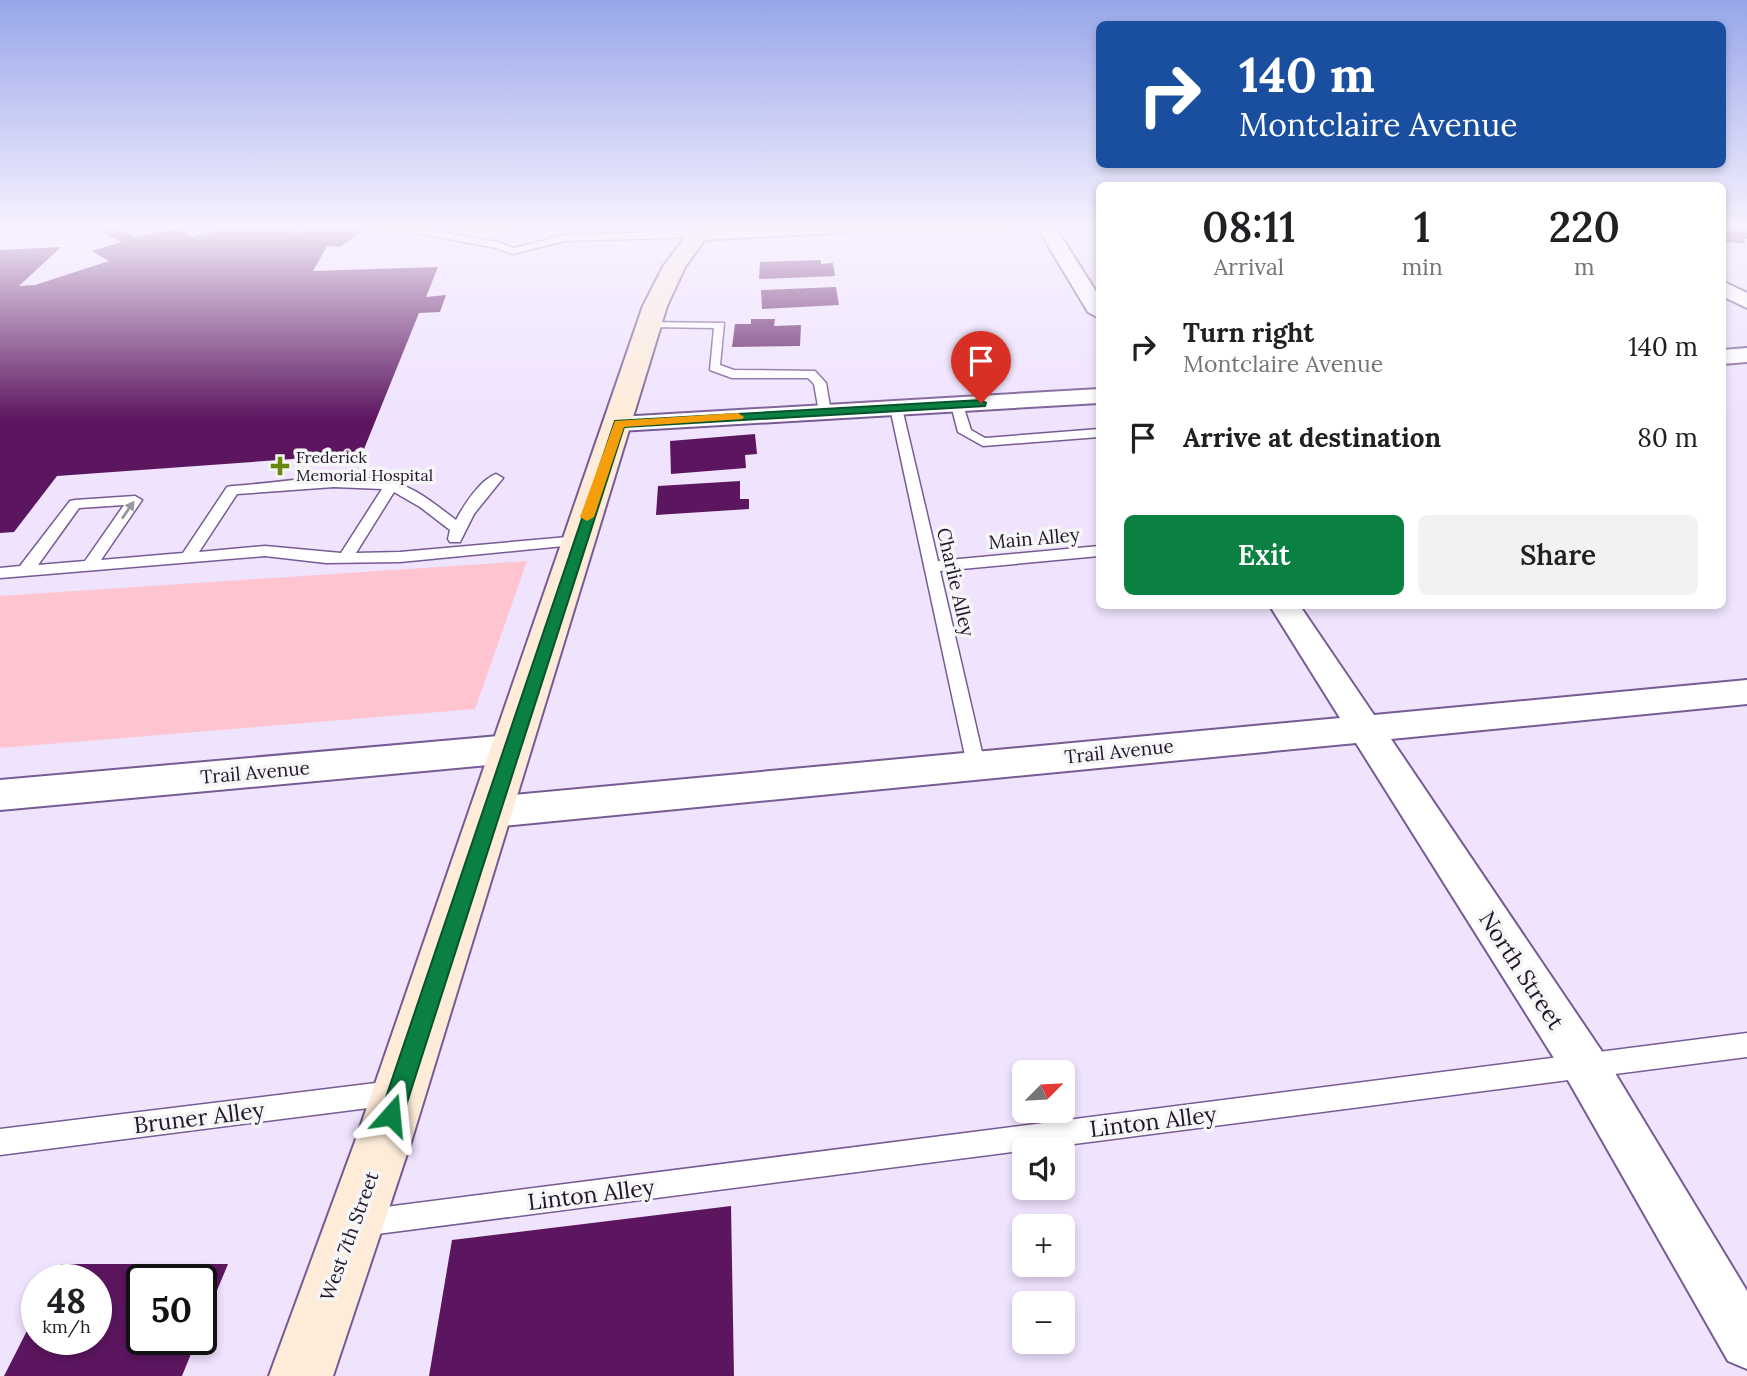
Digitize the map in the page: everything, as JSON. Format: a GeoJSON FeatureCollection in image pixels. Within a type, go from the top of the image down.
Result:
{"type":"FeatureCollection","features":[{"type":"Feature","properties":{"kind":"main road","name":"West 7th Street"},"geometry":{"type":"LineString","coordinates":[[301,1376],[399,1092],[650,324],[664,291]]}},
{"type":"Feature","properties":{"kind":"street"},"geometry":{"type":"LineString","coordinates":[[1086,291],[1096,307]]}},
{"type":"Feature","properties":{"kind":"street"},"geometry":{"type":"LineString","coordinates":[[1729,291],[1747,302]]}},
{"type":"Feature","properties":{"kind":"street"},"geometry":{"type":"LineString","coordinates":[[1726,357],[1747,355]]}},
{"type":"Feature","properties":{"kind":"street"},"geometry":{"type":"LineString","coordinates":[[619,424],[1096,396]]}},
{"type":"Feature","properties":{"kind":"street","name":"North Street"},"geometry":{"type":"LineString","coordinates":[[1287,609],[1585,1066],[1747,1342]]}},
{"type":"Feature","properties":{"kind":"street","name":"Trail Avenue"},"geometry":{"type":"LineString","coordinates":[[492,812],[1747,692]]}},
{"type":"Feature","properties":{"kind":"street","name":"Trail Avenue"},"geometry":{"type":"LineString","coordinates":[[0,795],[511,749]]}},
{"type":"Feature","properties":{"kind":"lane"},"geometry":{"type":"LineString","coordinates":[[650,324],[720,325],[714,367],[732,374],[811,374],[820,383],[825,412]]}},
{"type":"Feature","properties":{"kind":"lane"},"geometry":{"type":"LineString","coordinates":[[957,405],[965,432],[983,442],[1096,433]]}},
{"type":"Feature","properties":{"kind":"lane","name":"Charlie Alley"},"geometry":{"type":"LineString","coordinates":[[896,408],[976,765]]}},
{"type":"Feature","properties":{"kind":"lane"},"geometry":{"type":"LineString","coordinates":[[451,552],[457,528],[496,478]]}},
{"type":"Feature","properties":{"kind":"lane"},"geometry":{"type":"LineString","coordinates":[[189,556],[232,490],[368,484],[391,486],[423,503],[457,528]]}},
{"type":"Feature","properties":{"kind":"lane"},"geometry":{"type":"LineString","coordinates":[[345,558],[391,486]]}},
{"type":"Feature","properties":{"kind":"lane"},"geometry":{"type":"LineString","coordinates":[[25,571],[75,505],[135,500],[89,566]]}},
{"type":"Feature","properties":{"kind":"lane"},"geometry":{"type":"LineString","coordinates":[[0,573],[265,551],[345,558],[579,541]]}},
{"type":"Feature","properties":{"kind":"lane","name":"Main Alley"},"geometry":{"type":"LineString","coordinates":[[931,567],[1096,551]]}},
{"type":"Feature","properties":{"kind":"lane","name":"Linton Alley"},"geometry":{"type":"LineString","coordinates":[[352,1224],[1747,1045]]}},
{"type":"Feature","properties":{"kind":"lane","name":"Bruner Alley"},"geometry":{"type":"LineString","coordinates":[[0,1142],[399,1092]]}},
{"type":"Feature","properties":{"kind":"shaded area"},"geometry":{"type":"Polygon","coordinates":[[[527,561],[475,709],[0,748],[0,596],[527,561]]]}},
{"type":"Feature","properties":{"kind":"building"},"geometry":{"type":"Polygon","coordinates":[[[0,291],[428,291],[426,297],[446,295],[440,312],[419,313],[362,454],[57,476],[14,532],[0,533],[0,291]]]}},
{"type":"Feature","properties":{"kind":"building"},"geometry":{"type":"Polygon","coordinates":[[[761,291],[837,291],[839,305],[762,309],[761,291]]]}},
{"type":"Feature","properties":{"kind":"building"},"geometry":{"type":"Polygon","coordinates":[[[751,319],[775,319],[774,326],[801,325],[800,346],[732,347],[735,324],[751,324],[751,319]]]}},
{"type":"Feature","properties":{"kind":"building"},"geometry":{"type":"Polygon","coordinates":[[[755,434],[757,454],[745,455],[746,468],[671,474],[670,441],[755,434]]]}},
{"type":"Feature","properties":{"kind":"building"},"geometry":{"type":"Polygon","coordinates":[[[740,481],[740,499],[749,499],[749,509],[656,515],[658,486],[740,481]]]}},
{"type":"Feature","properties":{"kind":"building"},"geometry":{"type":"Polygon","coordinates":[[[731,1206],[734,1376],[429,1376],[452,1240],[731,1206]]]}},
{"type":"Feature","properties":{"kind":"building"},"geometry":{"type":"Polygon","coordinates":[[[112,1264],[126,1264],[126,1355],[191,1355],[182,1376],[4,1376],[21,1343],[21,1355],[112,1355],[112,1264]]]}},
{"type":"Feature","properties":{"kind":"building"},"geometry":{"type":"Polygon","coordinates":[[[217,1264],[228,1264],[217,1290],[217,1264]]]}},
{"type":"Feature","properties":{"kind":"slow traffic"},"geometry":{"type":"LineString","coordinates":[[587,517],[619,424],[738,417]]}},
{"type":"Feature","properties":{"kind":"place","name":"Frederick Memorial Hospital"},"geometry":{"type":"Point","coordinates":[280,466]}},
{"type":"Feature","properties":{"kind":"route"},"geometry":{"type":"LineString","coordinates":[[391,1115],[619,424],[981,403]]}}]}
